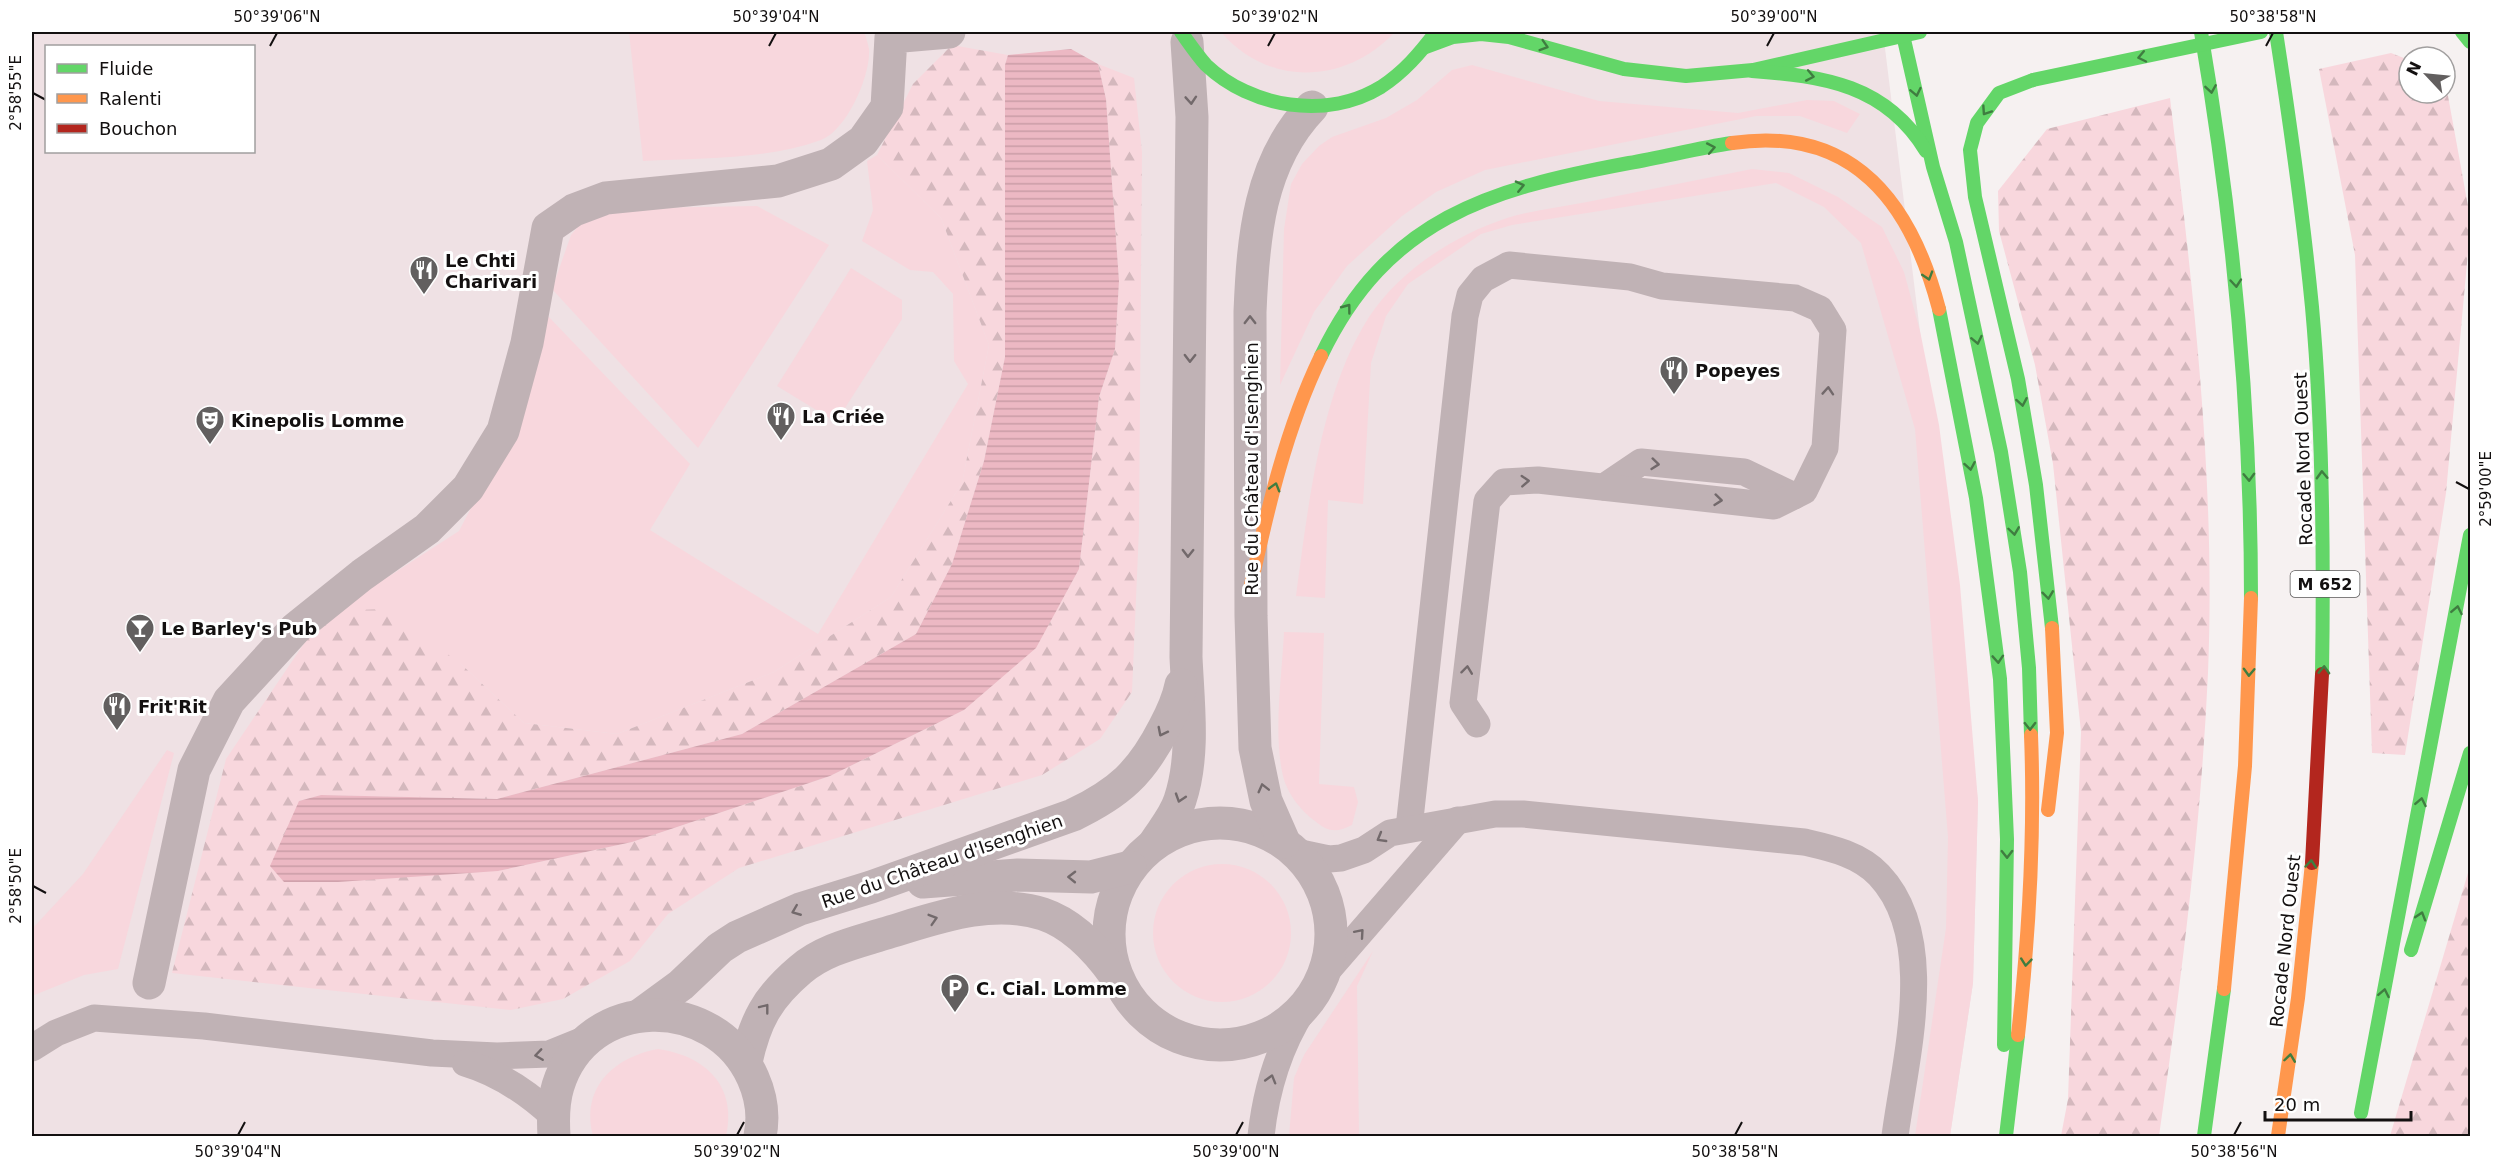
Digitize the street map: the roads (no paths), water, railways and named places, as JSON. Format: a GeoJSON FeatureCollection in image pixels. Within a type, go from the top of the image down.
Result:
{"type":"FeatureCollection","features":[{"type":"Feature","properties":{"kind":"main road","name":"Rue du Château d'Isenghien"},"geometry":{"type":"LineString","coordinates":[[1184,37],[1209,66],[1249,94],[1280,104],[1312,107],[1345,102],[1376,90],[1404,71],[1436,32]]}},
{"type":"Feature","properties":{"kind":"main road"},"geometry":{"type":"LineString","coordinates":[[1426,47],[1440,40],[1458,36],[1499,36],[1618,68],[1652,74],[1712,75],[1752,71],[1903,33],[1920,32]]}},
{"type":"Feature","properties":{"kind":"main road"},"geometry":{"type":"LineString","coordinates":[[2201,32],[2224,169],[2235,270],[2248,445],[2251,542],[2249,679],[2240,829],[2218,1045],[2204,1137]]}},
{"type":"Feature","properties":{"kind":"main road"},"geometry":{"type":"LineString","coordinates":[[2005,1137],[2029,939],[2055,761],[2057,733],[2055,652],[2028,432],[1976,197],[1970,150],[1977,123],[1999,93],[2033,80],[2261,32]]}},
{"type":"Feature","properties":{"kind":"main road","name":"Rocade Nord Ouest"},"geometry":{"type":"LineString","coordinates":[[2276,32],[2304,212],[2312,291],[2322,470],[2325,610],[2322,735],[2317,807],[2302,960],[2278,1137]]}},
{"type":"Feature","properties":{"kind":"main road"},"geometry":{"type":"LineString","coordinates":[[2463,32],[2470,42]]}},
{"type":"Feature","properties":{"kind":"main road"},"geometry":{"type":"LineString","coordinates":[[1903,33],[1933,167],[1956,242],[1971,310],[2001,452],[2020,572],[2029,668],[2032,789],[2029,939]]}},
{"type":"Feature","properties":{"kind":"main road"},"geometry":{"type":"LineString","coordinates":[[1752,71],[1794,73],[1830,80],[1857,89],[1883,104],[1908,124],[1922,142],[1933,167]]}},
{"type":"Feature","properties":{"kind":"main road"},"geometry":{"type":"LineString","coordinates":[[1251,585],[1263,529],[1296,414],[1322,349],[1339,319],[1378,270],[1428,227],[1470,204],[1514,186],[1745,141],[1795,141],[1850,161],[1891,198],[1921,252],[1944,330],[1978,515],[1997,646],[2006,767],[2005,1137]]}},
{"type":"Feature","properties":{"kind":"main road"},"geometry":{"type":"LineString","coordinates":[[2361,1113],[2470,536]]}},
{"type":"Feature","properties":{"kind":"main road"},"geometry":{"type":"LineString","coordinates":[[2406,965],[2470,753]]}},
{"type":"Feature","properties":{"kind":"main road"},"geometry":{"type":"LineString","coordinates":[[2356,1128],[2399,988]]}},
{"type":"Feature","properties":{"kind":"street"},"geometry":{"type":"LineString","coordinates":[[149,983],[194,770],[229,701],[296,628],[362,575],[427,529],[468,488],[503,431],[527,343],[548,228],[574,210],[606,198],[778,181],[831,164],[863,141],[887,107],[890,34],[949,32]]}},
{"type":"Feature","properties":{"kind":"street","name":"Rue du Château d'Isenghien"},"geometry":{"type":"LineString","coordinates":[[1154,844],[1180,801],[1186,776],[1189,711],[1186,657],[1192,129],[1184,37]]}},
{"type":"Feature","properties":{"kind":"street","name":"Rue du Château d'Isenghien"},"geometry":{"type":"LineString","coordinates":[[1290,847],[1266,801],[1256,756],[1251,585],[1250,312],[1257,223],[1275,161],[1295,124],[1312,107]]}},
{"type":"Feature","properties":{"kind":"street","name":"Rue du Château d'Isenghien"},"geometry":{"type":"LineString","coordinates":[[640,1016],[681,985],[720,948],[737,936],[800,909],[871,887],[1073,815],[1119,789],[1137,774],[1169,718],[1180,691],[1186,657]]}},
{"type":"Feature","properties":{"kind":"street"},"geometry":{"type":"LineString","coordinates":[[746,1062],[759,1016],[778,991],[801,969],[820,956],[845,946],[950,914],[1005,908],[1045,915],[1085,940],[1117,978],[1131,1001],[1151,1021],[1175,1036],[1202,1044],[1230,1045],[1257,1038],[1282,1026],[1304,1008],[1322,977],[1330,951],[1331,924],[1325,897],[1314,873],[1290,847],[1251,827],[1232,823],[1204,823],[1178,830],[1154,844],[1130,867],[1116,893],[1109,921],[1109,949],[1117,978]]}},
{"type":"Feature","properties":{"kind":"street"},"geometry":{"type":"LineString","coordinates":[[871,887],[1007,875],[1091,877],[1130,867]]}},
{"type":"Feature","properties":{"kind":"street"},"geometry":{"type":"LineString","coordinates":[[554,1126],[558,1086],[572,1058],[594,1035],[616,1023],[640,1016],[670,1015],[700,1023],[725,1039],[746,1062],[759,1093],[762,1125],[760,1137]]}},
{"type":"Feature","properties":{"kind":"lane"},"geometry":{"type":"LineString","coordinates":[[1409,828],[1465,316],[1470,295],[1483,279],[1509,265],[1630,277],[1662,286],[1795,298],[1820,309],[1833,330],[1824,448],[1804,491],[1774,506],[1538,480],[1504,482],[1487,501],[1463,703],[1477,724]]}},
{"type":"Feature","properties":{"kind":"lane"},"geometry":{"type":"LineString","coordinates":[[1290,847],[1318,857],[1341,858],[1364,850],[1390,833],[1409,828],[1495,814],[1523,814],[1804,842],[1833,848],[1855,858],[1878,874],[1894,895],[1905,918],[1913,946],[1912,1004],[1895,1137]]}},
{"type":"Feature","properties":{"kind":"lane"},"geometry":{"type":"LineString","coordinates":[[1322,977],[1458,820]]}},
{"type":"Feature","properties":{"kind":"lane"},"geometry":{"type":"LineString","coordinates":[[1261,1137],[1274,1069],[1292,1026],[1304,1008]]}},
{"type":"Feature","properties":{"kind":"lane"},"geometry":{"type":"LineString","coordinates":[[32,1048],[56,1033],[94,1018],[204,1026],[432,1053],[530,1056],[567,1048],[594,1035]]}},
{"type":"Feature","properties":{"kind":"lane"},"geometry":{"type":"LineString","coordinates":[[432,1053],[495,1074],[536,1101],[554,1126]]}},
{"type":"Feature","properties":{"kind":"place","name":"Le Chti Charivari"},"geometry":{"type":"Point","coordinates":[424,296]}},
{"type":"Feature","properties":{"kind":"place","name":"Popeyes"},"geometry":{"type":"Point","coordinates":[1674,396]}},
{"type":"Feature","properties":{"kind":"place","name":"La Criée"},"geometry":{"type":"Point","coordinates":[781,442]}},
{"type":"Feature","properties":{"kind":"place","name":"Kinepolis Lomme"},"geometry":{"type":"Point","coordinates":[210,446]}},
{"type":"Feature","properties":{"kind":"place","name":"Le Barley's Pub"},"geometry":{"type":"Point","coordinates":[140,654]}},
{"type":"Feature","properties":{"kind":"place","name":"Frit'Rit"},"geometry":{"type":"Point","coordinates":[117,732]}},
{"type":"Feature","properties":{"kind":"place","name":"C. Cial. Lomme"},"geometry":{"type":"Point","coordinates":[955,1014]}}]}
